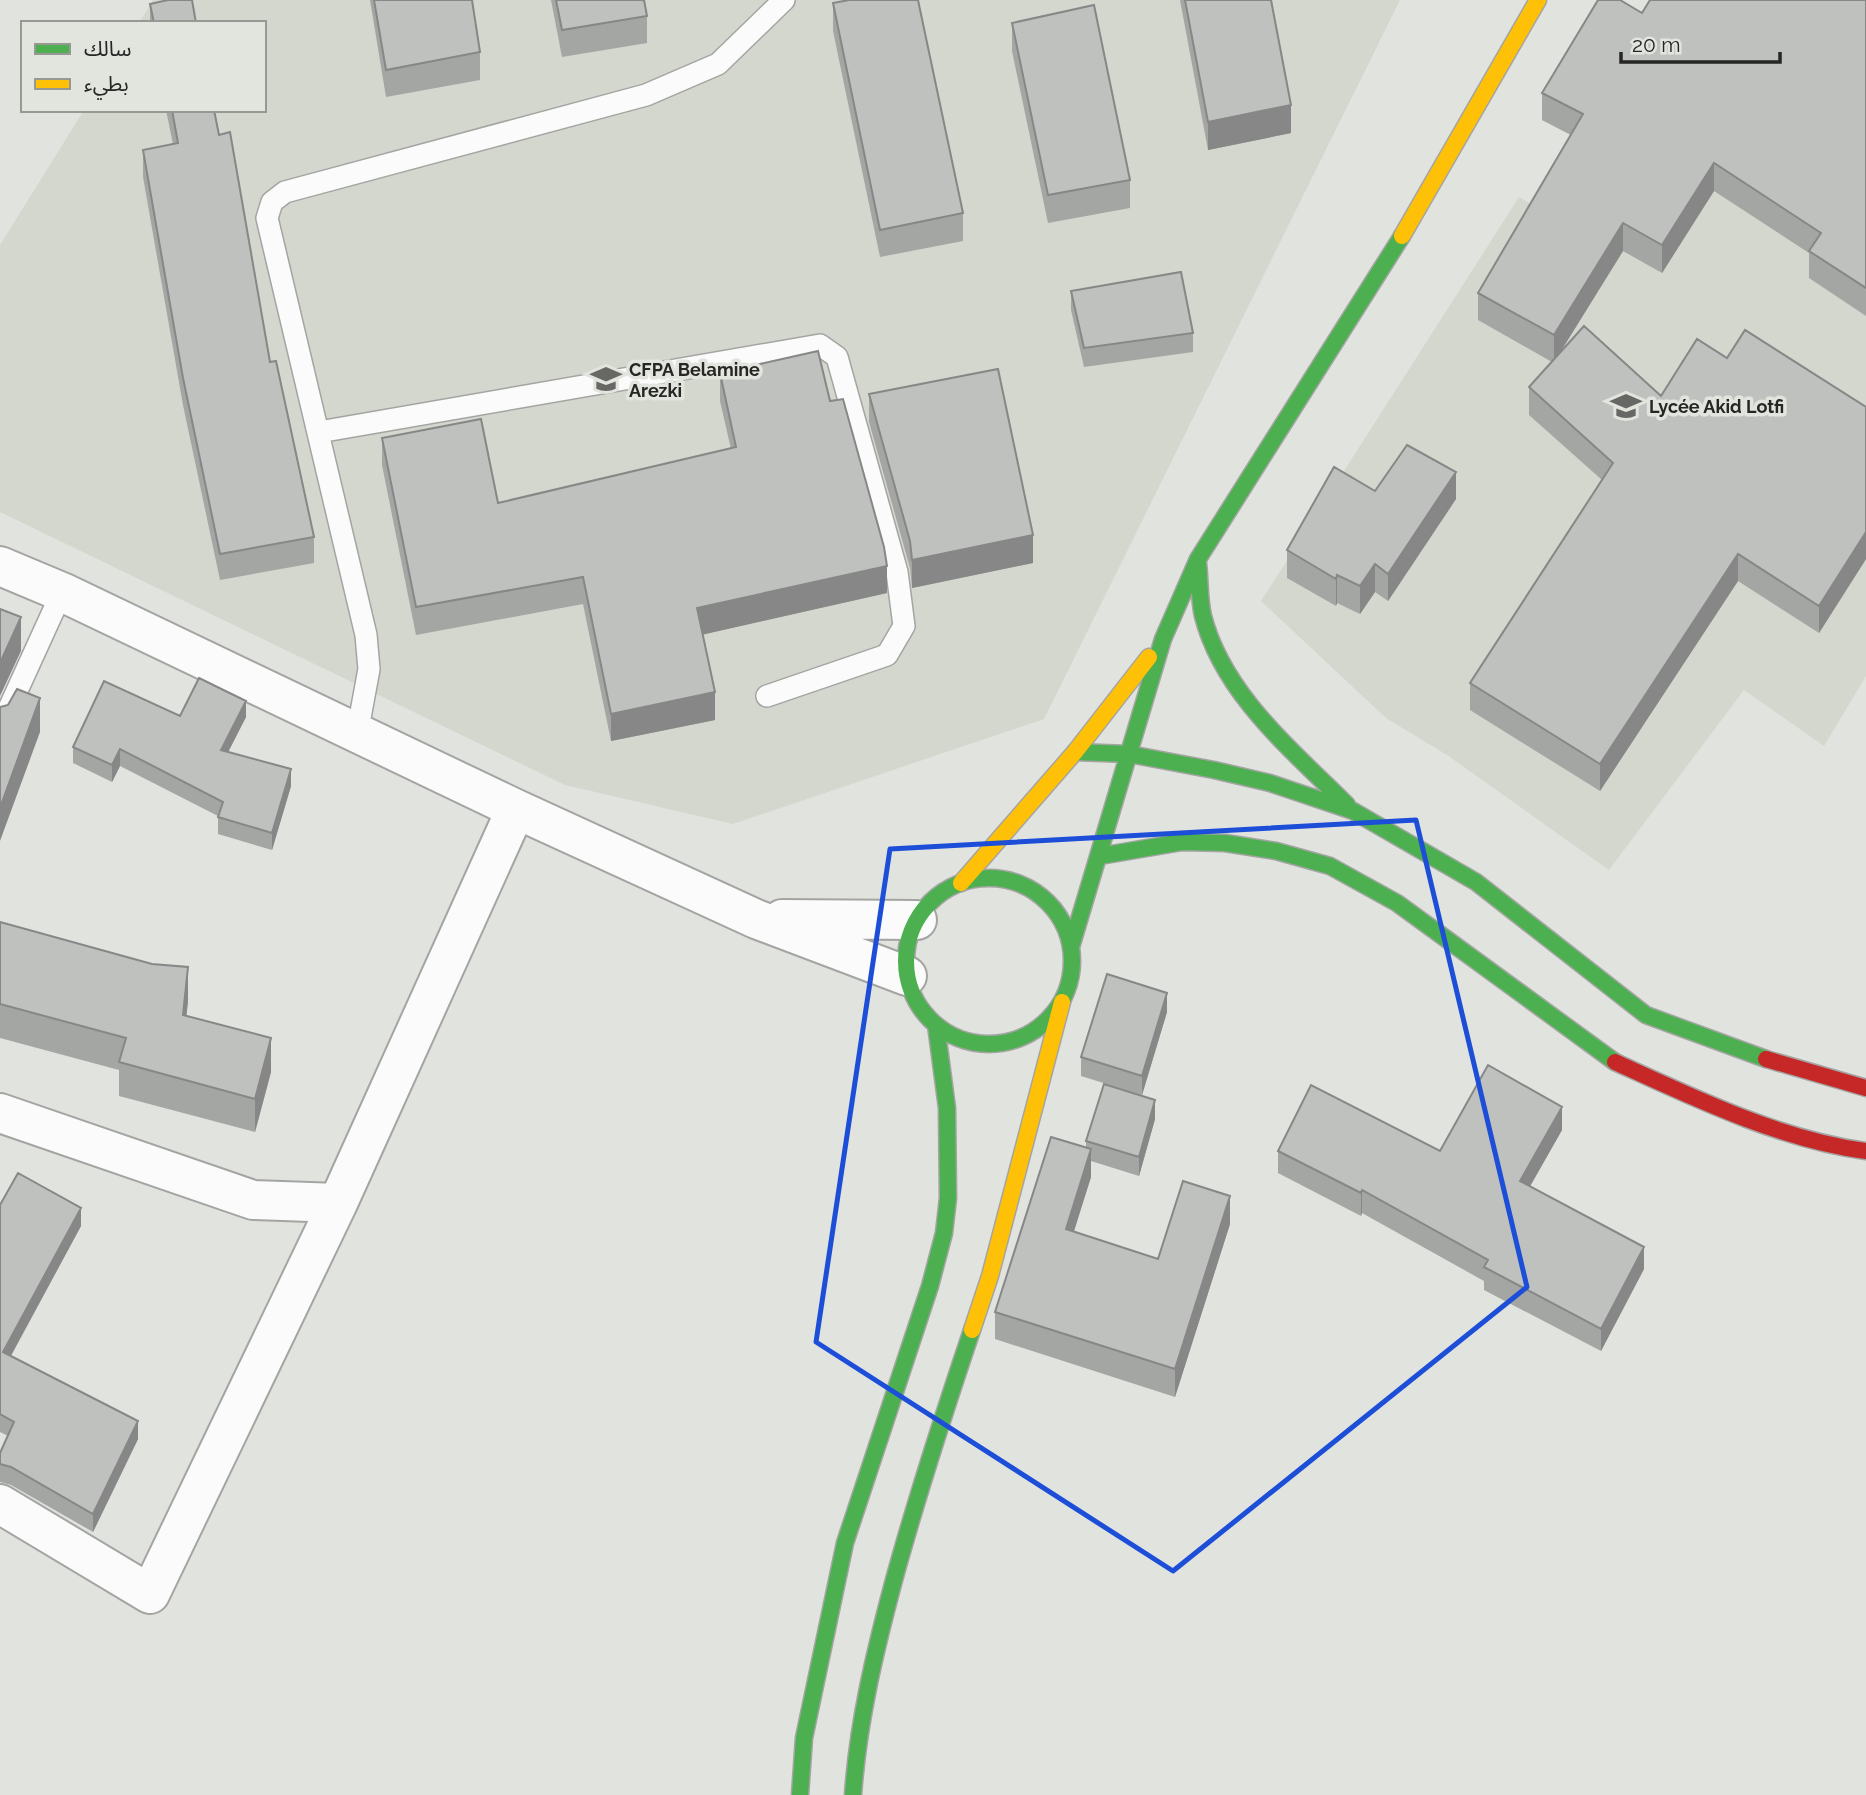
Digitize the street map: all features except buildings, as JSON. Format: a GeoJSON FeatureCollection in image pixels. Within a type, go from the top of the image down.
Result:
{"type":"FeatureCollection","features":[{"type":"Feature","properties":{"kind":"main road"},"geometry":{"type":"LineString","coordinates":[[853,1795],[856,1750],[876,1647],[921,1483],[990,1276],[1071,975],[1071,947],[1163,639],[1198,559],[1382,270],[1538,0]]}},
{"type":"Feature","properties":{"kind":"main road"},"geometry":{"type":"LineString","coordinates":[[1198,559],[1203,615],[1221,664],[1267,725],[1353,811]]}},
{"type":"Feature","properties":{"kind":"main road"},"geometry":{"type":"LineString","coordinates":[[961,883],[1075,752],[1163,639]]}},
{"type":"Feature","properties":{"kind":"main road"},"geometry":{"type":"LineString","coordinates":[[1075,752],[1129,754],[1214,770],[1270,783],[1353,811],[1476,882],[1646,1015],[1754,1055],[1866,1088]]}},
{"type":"Feature","properties":{"kind":"main road"},"geometry":{"type":"LineString","coordinates":[[1100,856],[1182,842],[1225,843],[1276,851],[1330,866],[1397,903],[1613,1061],[1716,1108],[1835,1147],[1866,1151]]}},
{"type":"Feature","properties":{"kind":"main road"},"geometry":{"type":"LineString","coordinates":[[1062,1002],[1043,1024],[1018,1039],[989,1045],[961,1040],[936,1026],[917,1003],[907,976],[907,947],[916,920],[935,897],[961,883],[989,877],[1018,882],[1043,898],[1062,920],[1071,947]]}},
{"type":"Feature","properties":{"kind":"main road"},"geometry":{"type":"LineString","coordinates":[[800,1795],[804,1738],[845,1543],[930,1286],[944,1233],[948,1198],[947,1108],[936,1026]]}},
{"type":"Feature","properties":{"kind":"street"},"geometry":{"type":"LineString","coordinates":[[0,566],[62,592],[516,809],[756,919],[907,976]]}},
{"type":"Feature","properties":{"kind":"street"},"geometry":{"type":"LineString","coordinates":[[0,1504],[150,1594],[338,1203],[516,809]]}},
{"type":"Feature","properties":{"kind":"street"},"geometry":{"type":"LineString","coordinates":[[756,919],[916,920]]}},
{"type":"Feature","properties":{"kind":"street"},"geometry":{"type":"LineString","coordinates":[[0,1113],[253,1200],[338,1203]]}},
{"type":"Feature","properties":{"kind":"lane"},"geometry":{"type":"LineString","coordinates":[[358,734],[369,670],[366,635],[267,218],[272,202],[285,192],[646,96],[718,64],[784,0]]}},
{"type":"Feature","properties":{"kind":"lane"},"geometry":{"type":"LineString","coordinates":[[319,432],[820,345],[837,357],[897,572],[904,626],[887,655],[767,696]]}},
{"type":"Feature","properties":{"kind":"lane"},"geometry":{"type":"LineString","coordinates":[[0,728],[62,592]]}},
{"type":"Feature","properties":{"kind":"highlighted area"},"geometry":{"type":"Polygon","coordinates":[[[1416,820],[1527,1287],[1173,1571],[816,1342],[890,849],[1416,820]]]}},
{"type":"Feature","properties":{"kind":"shaded area","name":"CFPA Belamine Arezki"},"geometry":{"type":"Polygon","coordinates":[[[153,0],[1400,0],[1044,719],[733,824],[565,785],[0,512],[0,245],[83,112],[266,112],[266,21],[140,21],[153,0]]]}},
{"type":"Feature","properties":{"kind":"shaded area","name":"Lycée Akid Lotfi"},"geometry":{"type":"Polygon","coordinates":[[[1866,0],[1866,676],[1824,746],[1744,690],[1609,870],[1447,755],[1386,718],[1261,601],[1519,197],[1543,211],[1583,142],[1542,120],[1604,18],[1866,0]]]}},
{"type":"Feature","properties":{"kind":"traffic: fast"},"geometry":{"type":"LineString","coordinates":[[1071,947],[1163,639],[1198,559],[1402,236]]}},
{"type":"Feature","properties":{"kind":"traffic: fast"},"geometry":{"type":"LineString","coordinates":[[1198,563],[1203,616],[1226,671],[1262,719],[1347,805]]}},
{"type":"Feature","properties":{"kind":"traffic: fast"},"geometry":{"type":"LineString","coordinates":[[1075,752],[1129,754],[1214,770],[1270,783],[1353,811],[1476,882],[1646,1015],[1766,1059]]}},
{"type":"Feature","properties":{"kind":"traffic: fast"},"geometry":{"type":"LineString","coordinates":[[1100,856],[1182,842],[1225,843],[1276,851],[1330,866],[1397,903],[1615,1062]]}},
{"type":"Feature","properties":{"kind":"traffic: fast"},"geometry":{"type":"LineString","coordinates":[[989,878],[1021,885],[1035,892],[1047,903],[1058,915],[1065,929],[1072,961],[1065,993],[1058,1007],[1047,1019],[1035,1030],[1021,1037],[989,1044],[957,1037],[943,1030],[931,1019],[920,1007],[913,993],[906,961],[913,929],[920,915],[931,903],[943,892],[957,885],[989,878]]}},
{"type":"Feature","properties":{"kind":"traffic: fast"},"geometry":{"type":"LineString","coordinates":[[800,1795],[804,1738],[845,1543],[930,1286],[944,1233],[948,1198],[947,1108],[936,1025]]}},
{"type":"Feature","properties":{"kind":"traffic: fast"},"geometry":{"type":"LineString","coordinates":[[853,1795],[863,1714],[887,1607],[921,1486],[972,1330]]}},
{"type":"Feature","properties":{"kind":"traffic: slow"},"geometry":{"type":"LineString","coordinates":[[1402,236],[1538,0]]}},
{"type":"Feature","properties":{"kind":"traffic: slow"},"geometry":{"type":"LineString","coordinates":[[961,883],[1075,752],[1149,657]]}},
{"type":"Feature","properties":{"kind":"traffic: slow"},"geometry":{"type":"LineString","coordinates":[[972,1330],[990,1276],[1062,1002]]}},
{"type":"Feature","properties":{"kind":"traffic: jam"},"geometry":{"type":"LineString","coordinates":[[1766,1059],[1866,1088]]}},
{"type":"Feature","properties":{"kind":"traffic: jam"},"geometry":{"type":"LineString","coordinates":[[1615,1062],[1738,1116],[1802,1137],[1866,1151]]}},
{"type":"Feature","properties":{"kind":"place","name":"CFPA Belamine Arezki"},"geometry":{"type":"Point","coordinates":[606,379]}},
{"type":"Feature","properties":{"kind":"place","name":"Lycée Akid Lotfi"},"geometry":{"type":"Point","coordinates":[1626,406]}}]}
